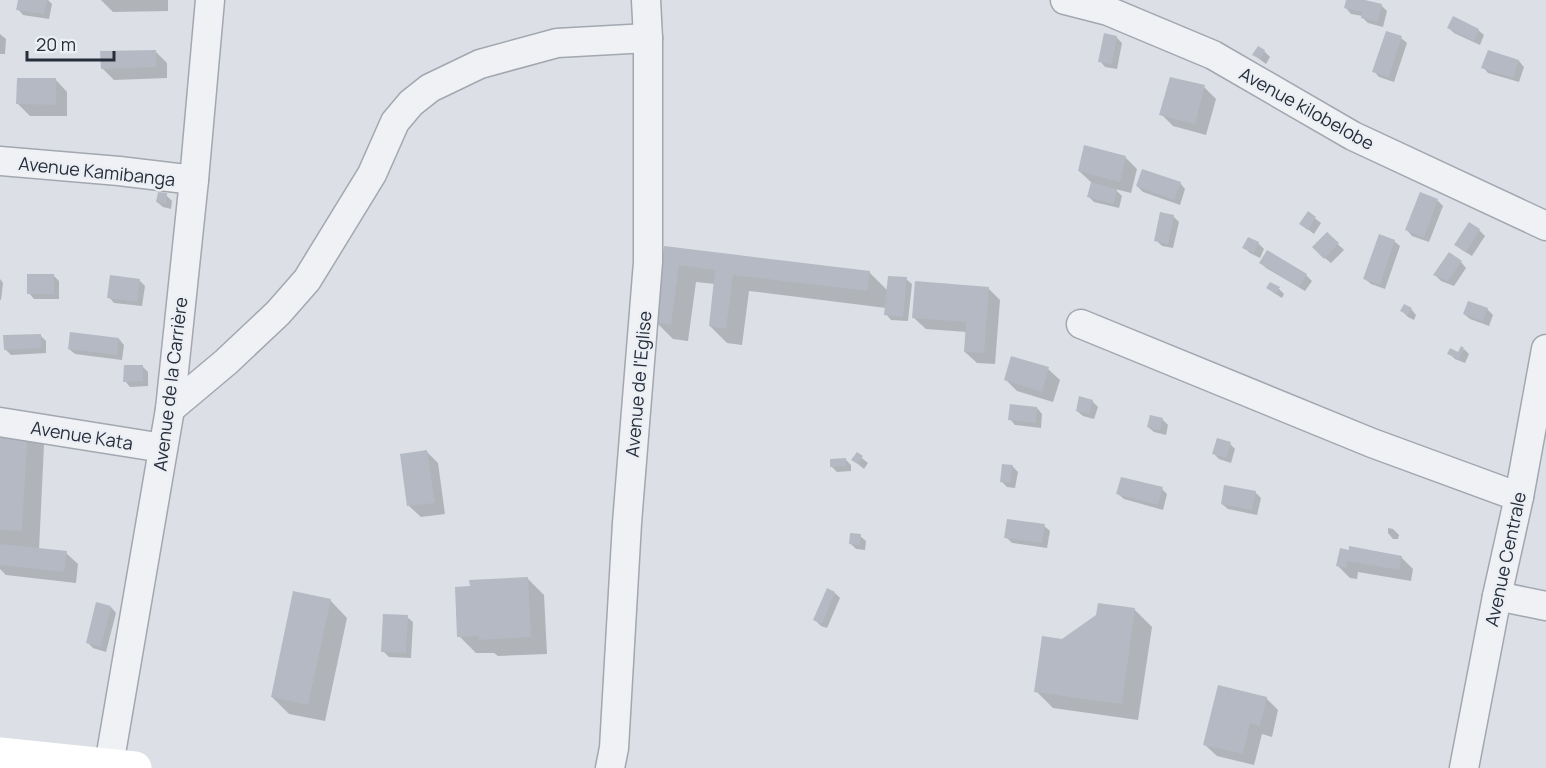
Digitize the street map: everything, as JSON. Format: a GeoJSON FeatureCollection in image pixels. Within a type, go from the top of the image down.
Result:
{"type":"FeatureCollection","features":[{"type":"Feature","properties":{"kind":"main road"},"geometry":{"type":"LineString","coordinates":[[0,754],[122,767]]}},
{"type":"Feature","properties":{"kind":"street","name":"Avenue de la Carrière"},"geometry":{"type":"LineString","coordinates":[[122,767],[170,409],[210,0]]}},
{"type":"Feature","properties":{"kind":"street","name":"Avenue de l'Eglise"},"geometry":{"type":"LineString","coordinates":[[610,768],[614,748],[628,500],[648,262],[646,0]]}},
{"type":"Feature","properties":{"kind":"street","name":"Avenue kilobelobe"},"geometry":{"type":"LineString","coordinates":[[1065,0],[1108,11],[1213,55],[1353,136],[1546,226]]}},
{"type":"Feature","properties":{"kind":"street"},"geometry":{"type":"LineString","coordinates":[[170,409],[270,321],[307,280],[372,174],[395,122],[420,95],[480,64],[557,43],[648,38]]}},
{"type":"Feature","properties":{"kind":"street","name":"Avenue Kamibanga"},"geometry":{"type":"LineString","coordinates":[[0,161],[194,180]]}},
{"type":"Feature","properties":{"kind":"street"},"geometry":{"type":"LineString","coordinates":[[1081,324],[1372,443],[1519,497]]}},
{"type":"Feature","properties":{"kind":"street","name":"Avenue Centrale"},"geometry":{"type":"LineString","coordinates":[[1464,768],[1497,596],[1519,497],[1546,349]]}},
{"type":"Feature","properties":{"kind":"street","name":"Avenue Kata"},"geometry":{"type":"LineString","coordinates":[[0,422],[163,448]]}},
{"type":"Feature","properties":{"kind":"street"},"geometry":{"type":"LineString","coordinates":[[1497,596],[1546,606]]}},
{"type":"Feature","properties":{"kind":"building"},"geometry":{"type":"Polygon","coordinates":[[[18,0],[47,0],[44,14],[16,10],[18,0]]]}},
{"type":"Feature","properties":{"kind":"building"},"geometry":{"type":"Polygon","coordinates":[[[1346,0],[1365,0],[1382,4],[1378,22],[1361,18],[1362,12],[1344,8],[1346,0]]]}},
{"type":"Feature","properties":{"kind":"building"},"geometry":{"type":"Polygon","coordinates":[[[1453,16],[1479,29],[1474,41],[1447,28],[1453,16]]]}},
{"type":"Feature","properties":{"kind":"building"},"geometry":{"type":"Polygon","coordinates":[[[1386,31],[1402,36],[1389,77],[1372,72],[1386,31]]]}},
{"type":"Feature","properties":{"kind":"building"},"geometry":{"type":"Polygon","coordinates":[[[1104,33],[1117,36],[1112,64],[1098,62],[1104,33]]]}},
{"type":"Feature","properties":{"kind":"building"},"geometry":{"type":"Polygon","coordinates":[[[1258,46],[1265,50],[1260,59],[1252,55],[1258,46]]]}},
{"type":"Feature","properties":{"kind":"building"},"geometry":{"type":"Polygon","coordinates":[[[156,50],[156,67],[101,69],[100,51],[156,50]]]}},
{"type":"Feature","properties":{"kind":"building"},"geometry":{"type":"Polygon","coordinates":[[[1488,50],[1519,60],[1513,78],[1481,68],[1488,50]]]}},
{"type":"Feature","properties":{"kind":"building"},"geometry":{"type":"Polygon","coordinates":[[[1170,77],[1205,85],[1195,124],[1159,115],[1170,77]]]}},
{"type":"Feature","properties":{"kind":"building"},"geometry":{"type":"Polygon","coordinates":[[[17,78],[56,78],[56,105],[16,104],[17,78]]]}},
{"type":"Feature","properties":{"kind":"building"},"geometry":{"type":"Polygon","coordinates":[[[1084,145],[1126,156],[1120,182],[1078,171],[1084,145]]]}},
{"type":"Feature","properties":{"kind":"building"},"geometry":{"type":"Polygon","coordinates":[[[1142,169],[1181,182],[1174,200],[1136,186],[1142,169]]]}},
{"type":"Feature","properties":{"kind":"building"},"geometry":{"type":"Polygon","coordinates":[[[1091,182],[1117,189],[1114,204],[1087,197],[1091,182]]]}},
{"type":"Feature","properties":{"kind":"building"},"geometry":{"type":"Polygon","coordinates":[[[158,192],[167,193],[166,204],[156,202],[158,192]]]}},
{"type":"Feature","properties":{"kind":"building"},"geometry":{"type":"Polygon","coordinates":[[[1420,192],[1438,199],[1424,238],[1405,230],[1420,192]]]}},
{"type":"Feature","properties":{"kind":"building"},"geometry":{"type":"Polygon","coordinates":[[[1308,211],[1316,217],[1308,230],[1299,224],[1308,211]]]}},
{"type":"Feature","properties":{"kind":"building"},"geometry":{"type":"Polygon","coordinates":[[[1160,212],[1174,215],[1168,244],[1154,241],[1160,212]]]}},
{"type":"Feature","properties":{"kind":"building"},"geometry":{"type":"Polygon","coordinates":[[[1469,222],[1480,229],[1466,252],[1454,245],[1469,222]]]}},
{"type":"Feature","properties":{"kind":"building"},"geometry":{"type":"Polygon","coordinates":[[[1327,232],[1339,243],[1324,259],[1312,247],[1327,232]]]}},
{"type":"Feature","properties":{"kind":"building"},"geometry":{"type":"Polygon","coordinates":[[[1379,234],[1395,240],[1380,285],[1363,279],[1379,234]]]}},
{"type":"Feature","properties":{"kind":"building"},"geometry":{"type":"Polygon","coordinates":[[[1248,237],[1259,242],[1254,253],[1242,248],[1248,237]]]}},
{"type":"Feature","properties":{"kind":"building"},"geometry":{"type":"Polygon","coordinates":[[[664,246],[870,271],[867,291],[733,275],[726,329],[709,326],[715,270],[679,265],[671,325],[654,322],[664,246]]]}},
{"type":"Feature","properties":{"kind":"building"},"geometry":{"type":"Polygon","coordinates":[[[1267,250],[1307,274],[1299,287],[1259,263],[1267,250]]]}},
{"type":"Feature","properties":{"kind":"building"},"geometry":{"type":"Polygon","coordinates":[[[1449,252],[1462,261],[1448,281],[1433,275],[1449,252]]]}},
{"type":"Feature","properties":{"kind":"building"},"geometry":{"type":"Polygon","coordinates":[[[27,274],[54,274],[54,294],[27,294],[27,274]]]}},
{"type":"Feature","properties":{"kind":"building"},"geometry":{"type":"Polygon","coordinates":[[[110,275],[140,279],[137,302],[107,298],[110,275]]]}},
{"type":"Feature","properties":{"kind":"building"},"geometry":{"type":"Polygon","coordinates":[[[888,276],[907,277],[903,317],[884,315],[888,276]]]}},
{"type":"Feature","properties":{"kind":"building"},"geometry":{"type":"Polygon","coordinates":[[[915,281],[989,287],[984,353],[964,352],[966,322],[912,318],[915,281]]]}},
{"type":"Feature","properties":{"kind":"building"},"geometry":{"type":"Polygon","coordinates":[[[1270,282],[1280,287],[1276,294],[1266,288],[1270,282]]]}},
{"type":"Feature","properties":{"kind":"building"},"geometry":{"type":"Polygon","coordinates":[[[1468,301],[1488,308],[1483,321],[1463,314],[1468,301]]]}},
{"type":"Feature","properties":{"kind":"building"},"geometry":{"type":"Polygon","coordinates":[[[1404,304],[1412,308],[1408,315],[1400,311],[1404,304]]]}},
{"type":"Feature","properties":{"kind":"building"},"geometry":{"type":"Polygon","coordinates":[[[70,332],[119,338],[117,355],[68,349],[70,332]]]}},
{"type":"Feature","properties":{"kind":"building"},"geometry":{"type":"Polygon","coordinates":[[[41,334],[41,348],[4,350],[3,335],[41,334]]]}},
{"type":"Feature","properties":{"kind":"building"},"geometry":{"type":"Polygon","coordinates":[[[1461,346],[1464,348],[1459,359],[1447,354],[1450,348],[1458,352],[1461,346]]]}},
{"type":"Feature","properties":{"kind":"building"},"geometry":{"type":"Polygon","coordinates":[[[1011,356],[1049,367],[1042,392],[1004,380],[1011,356]]]}},
{"type":"Feature","properties":{"kind":"building"},"geometry":{"type":"Polygon","coordinates":[[[124,365],[143,365],[143,381],[123,382],[124,365]]]}},
{"type":"Feature","properties":{"kind":"building"},"geometry":{"type":"Polygon","coordinates":[[[1079,396],[1093,400],[1089,414],[1076,411],[1079,396]]]}},
{"type":"Feature","properties":{"kind":"building"},"geometry":{"type":"Polygon","coordinates":[[[1010,404],[1037,407],[1036,423],[1008,420],[1010,404]]]}},
{"type":"Feature","properties":{"kind":"building"},"geometry":{"type":"Polygon","coordinates":[[[1150,415],[1163,418],[1160,431],[1147,427],[1150,415]]]}},
{"type":"Feature","properties":{"kind":"building"},"geometry":{"type":"Polygon","coordinates":[[[0,426],[28,427],[22,531],[0,530],[0,426]]]}},
{"type":"Feature","properties":{"kind":"building"},"geometry":{"type":"Polygon","coordinates":[[[1217,438],[1231,442],[1226,458],[1212,454],[1217,438]]]}},
{"type":"Feature","properties":{"kind":"building"},"geometry":{"type":"Polygon","coordinates":[[[427,450],[435,503],[407,506],[400,454],[427,450]]]}},
{"type":"Feature","properties":{"kind":"building"},"geometry":{"type":"Polygon","coordinates":[[[857,452],[863,456],[858,464],[851,460],[857,452]]]}},
{"type":"Feature","properties":{"kind":"building"},"geometry":{"type":"Polygon","coordinates":[[[846,458],[846,466],[830,467],[830,459],[846,458]]]}},
{"type":"Feature","properties":{"kind":"building"},"geometry":{"type":"Polygon","coordinates":[[[1002,464],[1013,465],[1010,483],[1000,482],[1002,464]]]}},
{"type":"Feature","properties":{"kind":"building"},"geometry":{"type":"Polygon","coordinates":[[[1121,477],[1163,487],[1158,505],[1116,494],[1121,477]]]}},
{"type":"Feature","properties":{"kind":"building"},"geometry":{"type":"Polygon","coordinates":[[[1224,485],[1256,491],[1252,510],[1221,504],[1224,485]]]}},
{"type":"Feature","properties":{"kind":"building"},"geometry":{"type":"Polygon","coordinates":[[[1007,519],[1045,524],[1042,543],[1004,538],[1007,519]]]}},
{"type":"Feature","properties":{"kind":"building"},"geometry":{"type":"Polygon","coordinates":[[[850,533],[861,534],[860,545],[849,544],[850,533]]]}},
{"type":"Feature","properties":{"kind":"building"},"geometry":{"type":"Polygon","coordinates":[[[0,544],[67,551],[64,572],[0,565],[0,544]]]}},
{"type":"Feature","properties":{"kind":"building"},"geometry":{"type":"Polygon","coordinates":[[[1349,546],[1402,556],[1399,570],[1347,561],[1346,568],[1336,566],[1340,548],[1349,550],[1349,546]]]}},
{"type":"Feature","properties":{"kind":"building"},"geometry":{"type":"Polygon","coordinates":[[[528,577],[531,637],[479,640],[479,636],[457,637],[455,587],[470,586],[469,580],[528,577]]]}},
{"type":"Feature","properties":{"kind":"building"},"geometry":{"type":"Polygon","coordinates":[[[827,588],[835,592],[822,624],[813,620],[827,588]]]}},
{"type":"Feature","properties":{"kind":"building"},"geometry":{"type":"Polygon","coordinates":[[[293,591],[331,599],[308,705],[271,697],[293,591]]]}},
{"type":"Feature","properties":{"kind":"building"},"geometry":{"type":"Polygon","coordinates":[[[96,602],[111,606],[101,647],[86,643],[96,602]]]}},
{"type":"Feature","properties":{"kind":"building"},"geometry":{"type":"Polygon","coordinates":[[[1098,603],[1135,608],[1122,704],[1034,692],[1042,636],[1062,639],[1096,615],[1098,603]]]}},
{"type":"Feature","properties":{"kind":"building"},"geometry":{"type":"Polygon","coordinates":[[[383,614],[408,615],[406,653],[381,652],[383,614]]]}},
{"type":"Feature","properties":{"kind":"building"},"geometry":{"type":"Polygon","coordinates":[[[1218,685],[1267,697],[1260,726],[1250,723],[1243,754],[1203,745],[1218,685]]]}}]}
